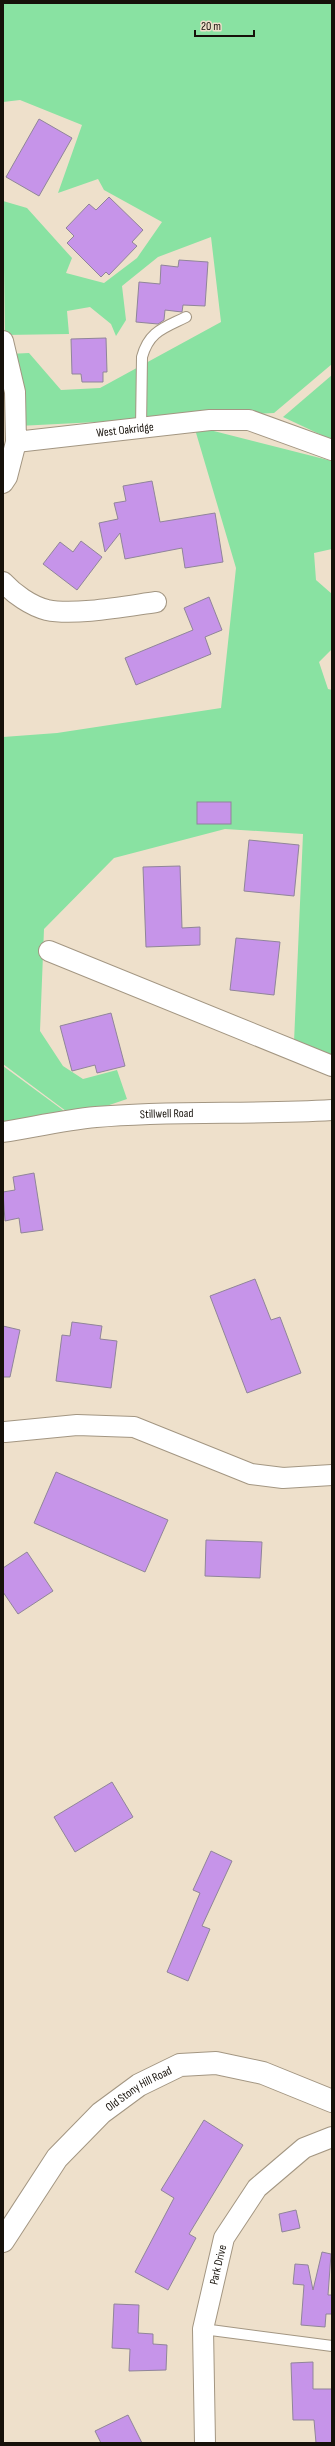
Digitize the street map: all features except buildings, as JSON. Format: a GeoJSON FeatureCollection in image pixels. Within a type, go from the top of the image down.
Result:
{"type":"FeatureCollection","features":[{"type":"Feature","properties":{"kind":"street"},"geometry":{"type":"LineString","coordinates":[[3,341],[15,392],[16,442],[7,477],[3,483]]}},
{"type":"Feature","properties":{"kind":"street","name":"West Oakridge"},"geometry":{"type":"LineString","coordinates":[[16,442],[210,420],[248,420],[332,450]]}},
{"type":"Feature","properties":{"kind":"street"},"geometry":{"type":"LineString","coordinates":[[3,582],[14,593],[48,610],[87,611],[156,602]]}},
{"type":"Feature","properties":{"kind":"street"},"geometry":{"type":"LineString","coordinates":[[49,951],[332,1066]]}},
{"type":"Feature","properties":{"kind":"street","name":"Stillwell Road"},"geometry":{"type":"LineString","coordinates":[[3,1132],[96,1117],[332,1110]]}},
{"type":"Feature","properties":{"kind":"street"},"geometry":{"type":"LineString","coordinates":[[4,1432],[77,1425],[134,1427],[251,1474],[283,1478],[332,1475]]}},
{"type":"Feature","properties":{"kind":"street","name":"Old Stony Hill Road"},"geometry":{"type":"LineString","coordinates":[[3,2241],[57,2158],[101,2113],[139,2085],[180,2065],[216,2063],[263,2073],[332,2101]]}},
{"type":"Feature","properties":{"kind":"street","name":"Park Drive"},"geometry":{"type":"LineString","coordinates":[[204,2443],[203,2330],[224,2238],[257,2188],[304,2148],[332,2137]]}},
{"type":"Feature","properties":{"kind":"lane"},"geometry":{"type":"LineString","coordinates":[[141,428],[142,357],[145,346],[150,338],[158,331],[186,317]]}},
{"type":"Feature","properties":{"kind":"lane"},"geometry":{"type":"LineString","coordinates":[[203,2330],[332,2346]]}},
{"type":"Feature","properties":{"kind":"green space"},"geometry":{"type":"Polygon","coordinates":[[[3,3],[332,3],[332,364],[274,413],[18,426],[8,354],[29,353],[61,390],[100,388],[221,322],[211,237],[158,257],[122,286],[126,320],[116,336],[111,324],[90,307],[67,311],[69,334],[5,335],[3,201],[27,208],[72,258],[66,273],[104,283],[137,258],[162,222],[104,190],[98,179],[58,193],[82,125],[20,100],[3,102],[3,3]]]}},
{"type":"Feature","properties":{"kind":"green space"},"geometry":{"type":"Polygon","coordinates":[[[332,375],[332,440],[283,417],[332,375]]]}},
{"type":"Feature","properties":{"kind":"green space"},"geometry":{"type":"Polygon","coordinates":[[[194,426],[332,461],[332,549],[314,553],[316,580],[332,594],[332,649],[319,662],[328,689],[332,690],[332,1060],[294,1042],[303,834],[225,829],[114,858],[44,929],[40,1031],[63,1066],[83,1079],[117,1070],[127,1099],[74,1117],[3,1064],[3,737],[57,733],[221,708],[236,568],[194,426]]]}},
{"type":"Feature","properties":{"kind":"green space"},"geometry":{"type":"Polygon","coordinates":[[[3,1066],[71,1116],[3,1128],[3,1066]]]}}]}
